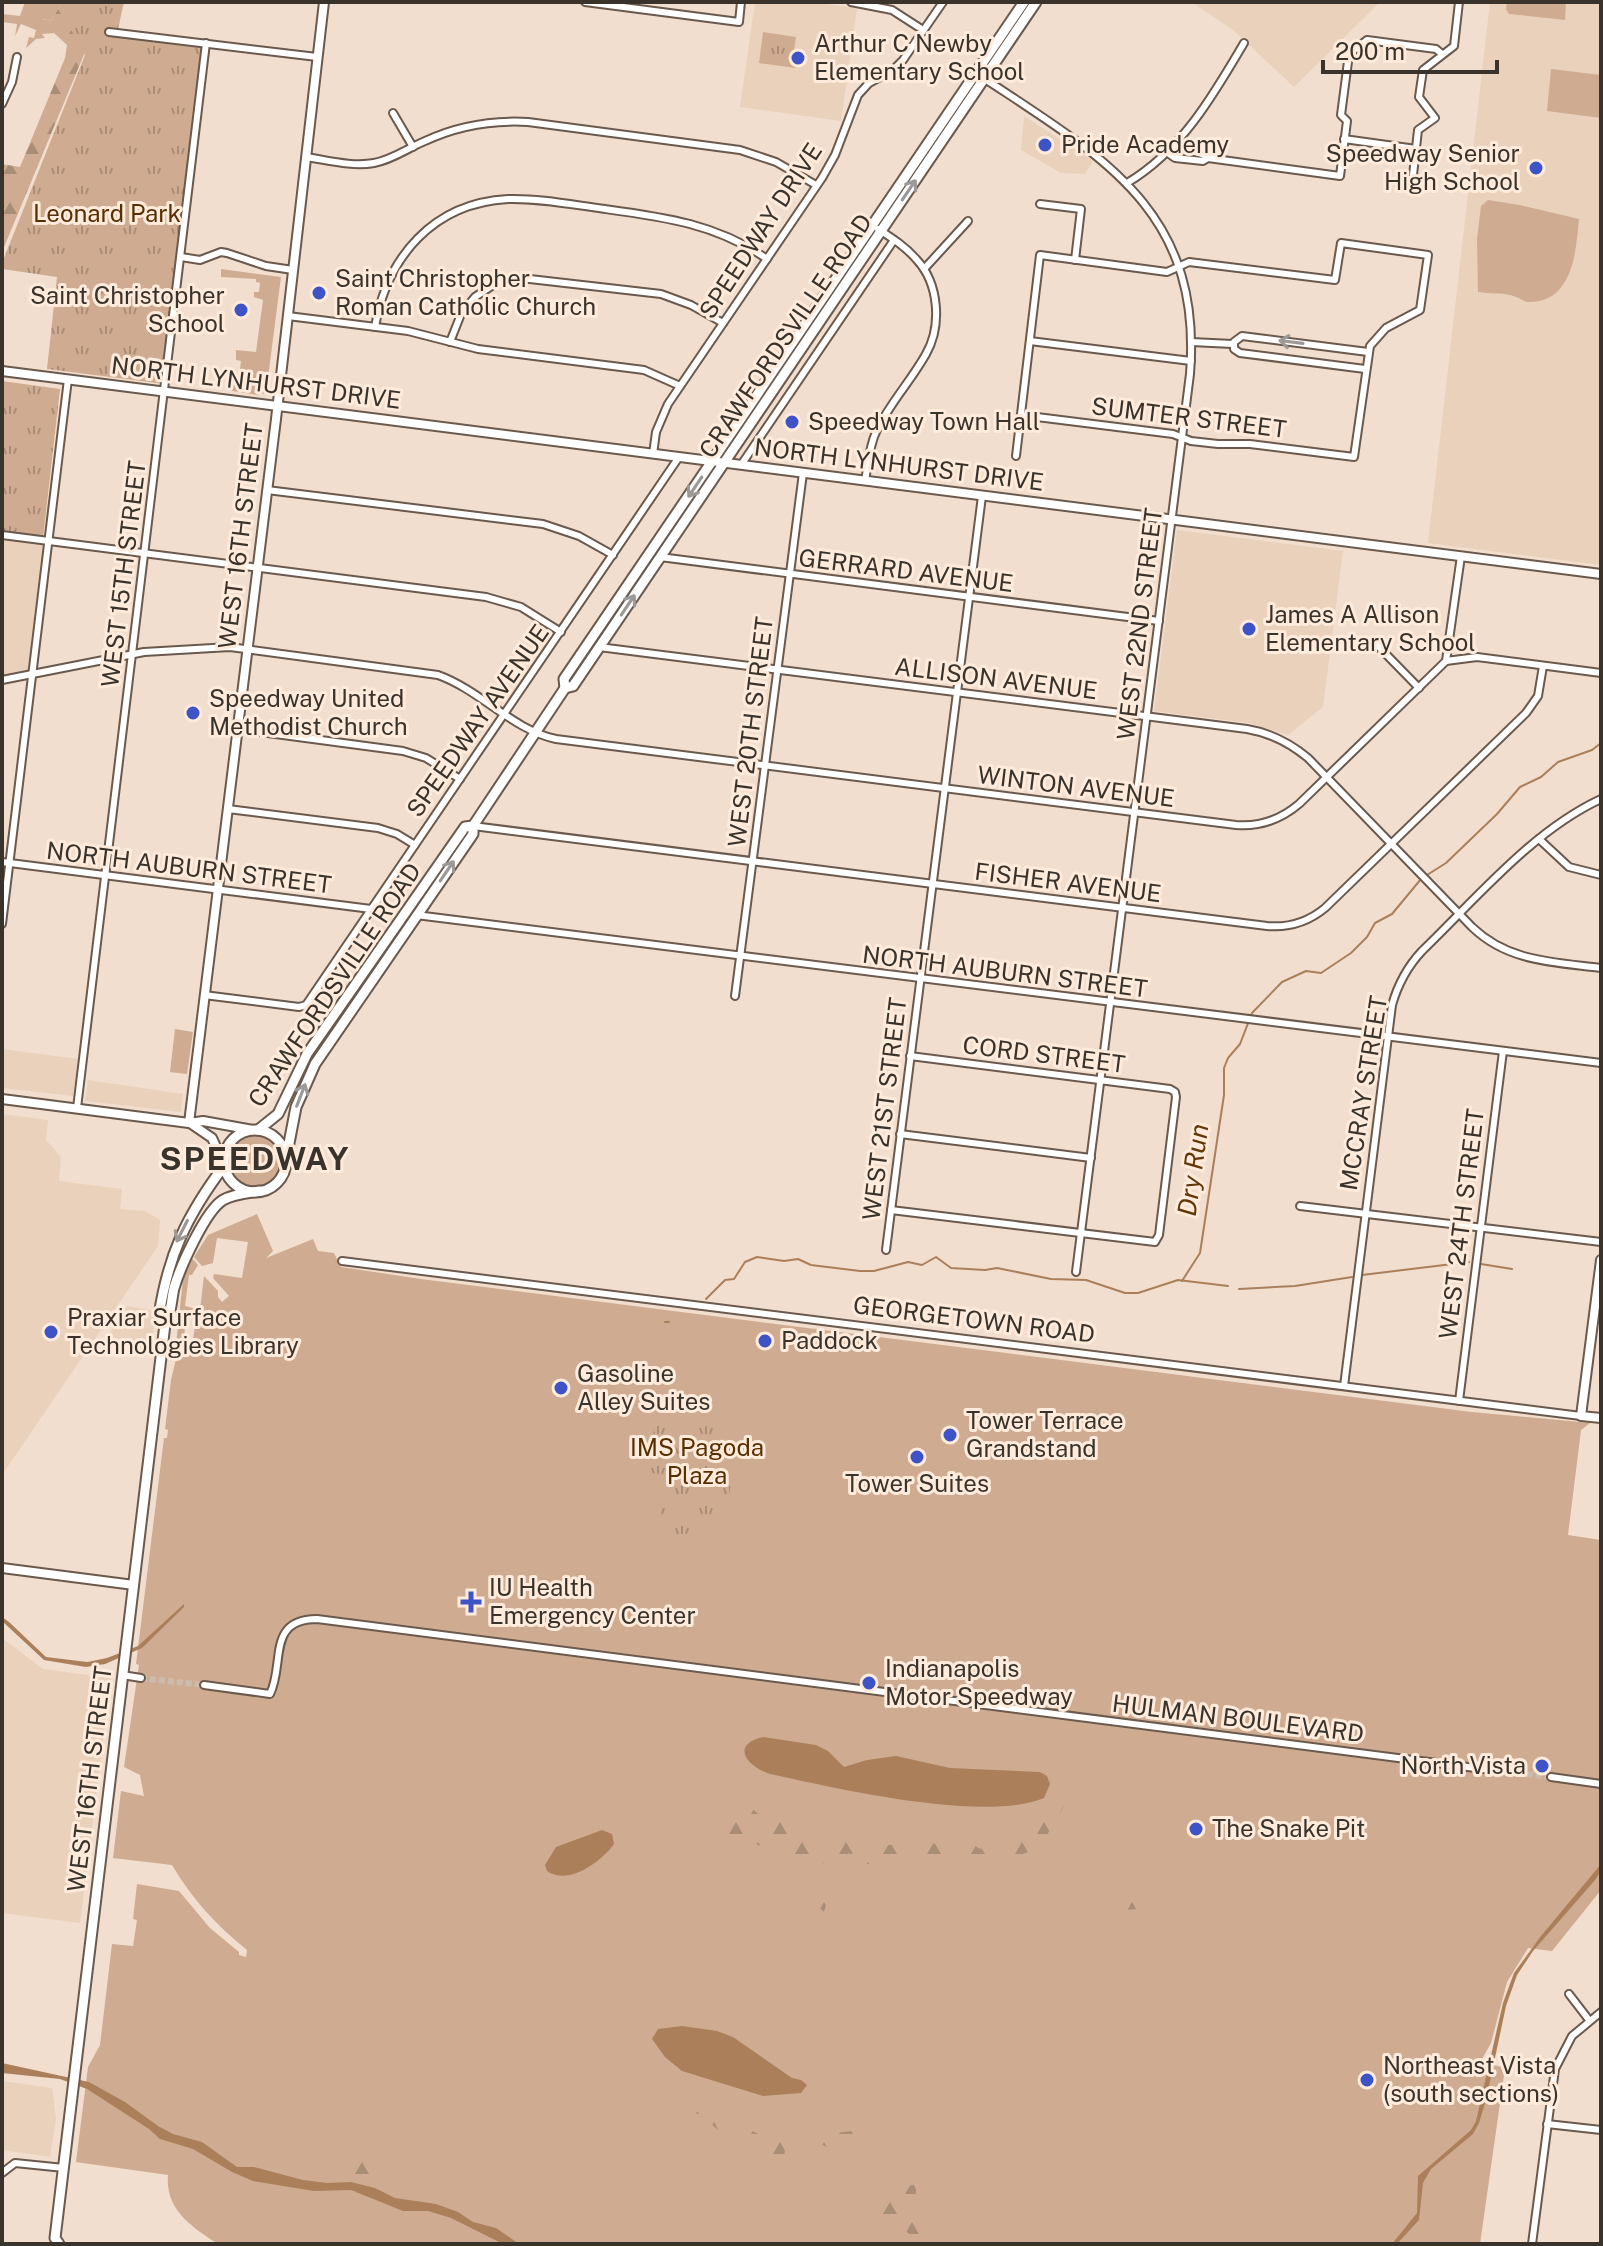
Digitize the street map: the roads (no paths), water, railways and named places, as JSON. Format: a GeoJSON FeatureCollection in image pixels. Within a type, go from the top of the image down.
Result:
{"type":"FeatureCollection","features":[{"type":"Feature","properties":{"kind":"main road","name":"WEST 16TH STREET"},"geometry":{"type":"LineString","coordinates":[[189,1123],[324,2]]}},
{"type":"Feature","properties":{"kind":"main road","name":"CRAWFORDSVILLE ROAD"},"geometry":{"type":"LineString","coordinates":[[980,76],[1024,2]]}},
{"type":"Feature","properties":{"kind":"main road","name":"CRAWFORDSVILLE ROAD"},"geometry":{"type":"LineString","coordinates":[[565,688],[573,686],[600,647],[877,228],[980,76],[1036,2]]}},
{"type":"Feature","properties":{"kind":"main road","name":"CRAWFORDSVILLE ROAD"},"geometry":{"type":"LineString","coordinates":[[285,1164],[296,1107],[315,1064],[473,834],[473,826],[565,688],[564,679],[877,228]]}},
{"type":"Feature","properties":{"kind":"main road","name":"NORTH LYNHURST DRIVE"},"geometry":{"type":"LineString","coordinates":[[2,371],[1601,574]]}},
{"type":"Feature","properties":{"kind":"main road","name":"CRAWFORDSVILLE ROAD"},"geometry":{"type":"LineString","coordinates":[[256,1130],[281,1111],[307,1054],[465,827],[473,826]]}},
{"type":"Feature","properties":{"kind":"main road"},"geometry":{"type":"LineString","coordinates":[[2,1099],[189,1123],[203,1121],[268,1133],[278,1140],[284,1152],[285,1164],[275,1184],[260,1191],[238,1187],[229,1178],[212,1138],[189,1123]]}},
{"type":"Feature","properties":{"kind":"main road"},"geometry":{"type":"LineString","coordinates":[[224,1165],[225,1150],[233,1139],[256,1130]]}},
{"type":"Feature","properties":{"kind":"main road","name":"WEST 16TH STREET"},"geometry":{"type":"LineString","coordinates":[[165,1324],[159,1316],[172,1254],[190,1215],[224,1165]]}},
{"type":"Feature","properties":{"kind":"main road","name":"WEST 16TH STREET"},"geometry":{"type":"LineString","coordinates":[[54,2242],[165,1324],[184,1261],[213,1210],[228,1197],[260,1191]]}},
{"type":"Feature","properties":{"kind":"main road"},"geometry":{"type":"LineString","coordinates":[[1581,1416],[1601,1260]]}},
{"type":"Feature","properties":{"kind":"main road","name":"GEORGETOWN ROAD"},"geometry":{"type":"LineString","coordinates":[[1581,1416],[1601,1418]]}},
{"type":"Feature","properties":{"kind":"main road"},"geometry":{"type":"LineString","coordinates":[[2,1568],[134,1585]]}},
{"type":"Feature","properties":{"kind":"street"},"geometry":{"type":"LineString","coordinates":[[585,2],[739,22],[741,2]]}},
{"type":"Feature","properties":{"kind":"street"},"geometry":{"type":"LineString","coordinates":[[851,2],[887,8],[923,30]]}},
{"type":"Feature","properties":{"kind":"street","name":"SPEEDWAY DRIVE"},"geometry":{"type":"LineString","coordinates":[[653,454],[659,421],[835,155],[858,95],[871,82],[899,65],[943,2]]}},
{"type":"Feature","properties":{"kind":"street"},"geometry":{"type":"LineString","coordinates":[[1417,185],[1412,184],[1418,130],[1435,118],[1419,97],[1423,70],[1454,46],[1459,2]]}},
{"type":"Feature","properties":{"kind":"street"},"geometry":{"type":"LineString","coordinates":[[109,32],[317,57]]}},
{"type":"Feature","properties":{"kind":"street"},"geometry":{"type":"LineString","coordinates":[[1175,146],[1208,158],[1340,176],[1347,121],[1341,115],[1349,56],[1367,40],[1436,49],[1442,54]]}},
{"type":"Feature","properties":{"kind":"street","name":"WEST 15TH STREET"},"geometry":{"type":"LineString","coordinates":[[77,1108],[206,43]]}},
{"type":"Feature","properties":{"kind":"street"},"geometry":{"type":"LineString","coordinates":[[1127,183],[1175,146],[1244,43]]}},
{"type":"Feature","properties":{"kind":"street"},"geometry":{"type":"LineString","coordinates":[[2,104],[12,82],[17,57]]}},
{"type":"Feature","properties":{"kind":"street","name":"WEST 22ND STREET"},"geometry":{"type":"LineString","coordinates":[[980,76],[1088,148],[1127,183],[1155,220],[1178,267],[1188,304],[1191,361],[1076,1272]]}},
{"type":"Feature","properties":{"kind":"street"},"geometry":{"type":"LineString","coordinates":[[393,113],[413,147]]}},
{"type":"Feature","properties":{"kind":"street"},"geometry":{"type":"LineString","coordinates":[[306,157],[368,164],[387,160],[438,135],[471,126],[538,123],[740,150],[776,162],[816,185]]}},
{"type":"Feature","properties":{"kind":"street"},"geometry":{"type":"LineString","coordinates":[[1344,139],[1416,149]]}},
{"type":"Feature","properties":{"kind":"street"},"geometry":{"type":"LineString","coordinates":[[1168,153],[1175,158],[1203,161],[1208,158]]}},
{"type":"Feature","properties":{"kind":"street"},"geometry":{"type":"LineString","coordinates":[[375,327],[386,282],[412,244],[453,213],[491,201],[523,199],[676,219],[724,234],[767,259]]}},
{"type":"Feature","properties":{"kind":"street"},"geometry":{"type":"LineString","coordinates":[[1040,204],[1081,209],[1075,260]]}},
{"type":"Feature","properties":{"kind":"street"},"geometry":{"type":"LineString","coordinates":[[924,269],[968,221]]}},
{"type":"Feature","properties":{"kind":"street"},"geometry":{"type":"LineString","coordinates":[[865,481],[876,433],[933,338],[935,302],[924,269],[877,228]]}},
{"type":"Feature","properties":{"kind":"street","name":"CRAWFORDSVILLE ROAD"},"geometry":{"type":"LineString","coordinates":[[741,465],[894,240]]}},
{"type":"Feature","properties":{"kind":"street"},"geometry":{"type":"LineString","coordinates":[[1016,456],[1040,255],[1167,272],[1187,262],[1335,280],[1341,243],[1428,255],[1420,310],[1383,330],[1368,352],[1365,369],[1240,353],[1233,344]]}},
{"type":"Feature","properties":{"kind":"street"},"geometry":{"type":"LineString","coordinates":[[181,257],[200,260],[221,252],[266,266],[293,270]]}},
{"type":"Feature","properties":{"kind":"street"},"geometry":{"type":"LineString","coordinates":[[450,342],[460,317],[471,301],[493,285],[517,278],[661,294],[691,305],[723,323]]}},
{"type":"Feature","properties":{"kind":"street"},"geometry":{"type":"LineString","coordinates":[[288,316],[408,331],[481,349],[644,370],[680,386]]}},
{"type":"Feature","properties":{"kind":"street"},"geometry":{"type":"LineString","coordinates":[[1233,344],[1242,336],[1368,352]]}},
{"type":"Feature","properties":{"kind":"street"},"geometry":{"type":"LineString","coordinates":[[1030,341],[1191,361]]}},
{"type":"Feature","properties":{"kind":"street"},"geometry":{"type":"LineString","coordinates":[[1191,342],[1233,344]]}},
{"type":"Feature","properties":{"kind":"street","name":"SUMTER STREET"},"geometry":{"type":"LineString","coordinates":[[1021,415],[1173,434],[1216,444],[1250,444],[1354,457],[1365,369]]}},
{"type":"Feature","properties":{"kind":"street"},"geometry":{"type":"LineString","coordinates":[[2,924],[6,862],[68,379]]}},
{"type":"Feature","properties":{"kind":"street","name":"SPEEDWAY AVENUE"},"geometry":{"type":"LineString","coordinates":[[204,995],[299,1007],[306,1005],[679,457]]}},
{"type":"Feature","properties":{"kind":"street","name":"WEST 20TH STREET"},"geometry":{"type":"LineString","coordinates":[[735,996],[803,473]]}},
{"type":"Feature","properties":{"kind":"street"},"geometry":{"type":"LineString","coordinates":[[267,490],[543,524],[579,536],[613,555]]}},
{"type":"Feature","properties":{"kind":"street","name":"WEST 21ST STREET"},"geometry":{"type":"LineString","coordinates":[[886,1250],[982,496]]}},
{"type":"Feature","properties":{"kind":"street"},"geometry":{"type":"LineString","coordinates":[[2,535],[492,598],[521,607],[561,632]]}},
{"type":"Feature","properties":{"kind":"street","name":"GERRARD AVENUE"},"geometry":{"type":"LineString","coordinates":[[649,555],[1159,621]]}},
{"type":"Feature","properties":{"kind":"street"},"geometry":{"type":"LineString","coordinates":[[1461,556],[1446,661],[1471,657],[1601,673]]}},
{"type":"Feature","properties":{"kind":"street","name":"ALLISON AVENUE"},"geometry":{"type":"LineString","coordinates":[[588,645],[1269,734],[1298,749],[1486,939],[1515,955],[1601,968]]}},
{"type":"Feature","properties":{"kind":"street"},"geometry":{"type":"LineString","coordinates":[[1377,645],[1419,688]]}},
{"type":"Feature","properties":{"kind":"street"},"geometry":{"type":"LineString","coordinates":[[2,680],[133,654],[215,648],[247,649],[430,673],[467,688],[535,733]]}},
{"type":"Feature","properties":{"kind":"street","name":"WINTON AVENUE"},"geometry":{"type":"LineString","coordinates":[[535,733],[556,739],[1134,813],[1256,825],[1290,811],[1446,661]]}},
{"type":"Feature","properties":{"kind":"street","name":"FISHER AVENUE"},"geometry":{"type":"LineString","coordinates":[[473,826],[1267,926],[1291,925],[1312,918],[1325,908],[1530,709],[1540,688],[1543,666]]}},
{"type":"Feature","properties":{"kind":"street"},"geometry":{"type":"LineString","coordinates":[[238,729],[403,751],[435,763],[460,779]]}},
{"type":"Feature","properties":{"kind":"street","name":"MCCRAY STREET"},"geometry":{"type":"LineString","coordinates":[[1344,1386],[1392,1005],[1407,970],[1422,951],[1539,839],[1601,799]]}},
{"type":"Feature","properties":{"kind":"street"},"geometry":{"type":"LineString","coordinates":[[228,809],[378,828],[397,834],[415,845]]}},
{"type":"Feature","properties":{"kind":"street"},"geometry":{"type":"LineString","coordinates":[[1539,839],[1569,867],[1601,875]]}},
{"type":"Feature","properties":{"kind":"street","name":"NORTH AUBURN STREET"},"geometry":{"type":"LineString","coordinates":[[6,862],[371,909]]}},
{"type":"Feature","properties":{"kind":"street","name":"NORTH AUBURN STREET"},"geometry":{"type":"LineString","coordinates":[[405,914],[1601,1063]]}},
{"type":"Feature","properties":{"kind":"street","name":"WEST 24TH STREET"},"geometry":{"type":"LineString","coordinates":[[1459,1401],[1503,1051]]}},
{"type":"Feature","properties":{"kind":"street","name":"CORD STREET"},"geometry":{"type":"LineString","coordinates":[[910,1056],[1174,1091],[1176,1097],[1156,1241],[1150,1243],[1081,1235]]}},
{"type":"Feature","properties":{"kind":"street"},"geometry":{"type":"LineString","coordinates":[[900,1134],[1091,1158]]}},
{"type":"Feature","properties":{"kind":"street"},"geometry":{"type":"LineString","coordinates":[[1300,1206],[1601,1242]]}},
{"type":"Feature","properties":{"kind":"street"},"geometry":{"type":"LineString","coordinates":[[891,1210],[1081,1235]]}},
{"type":"Feature","properties":{"kind":"street","name":"GEORGETOWN ROAD"},"geometry":{"type":"LineString","coordinates":[[342,1261],[1581,1416]]}},
{"type":"Feature","properties":{"kind":"street","name":"HULMAN BOULEVARD"},"geometry":{"type":"LineString","coordinates":[[204,1685],[270,1694],[281,1639],[296,1623],[317,1619],[1491,1770]]}},
{"type":"Feature","properties":{"kind":"street"},"geometry":{"type":"LineString","coordinates":[[122,1675],[141,1678]]}},
{"type":"Feature","properties":{"kind":"street"},"geometry":{"type":"LineString","coordinates":[[1551,1777],[1601,1784]]}},
{"type":"Feature","properties":{"kind":"street"},"geometry":{"type":"LineString","coordinates":[[1569,1994],[1589,2020]]}},
{"type":"Feature","properties":{"kind":"street"},"geometry":{"type":"LineString","coordinates":[[1532,2244],[1559,2058],[1572,2036],[1601,2012]]}},
{"type":"Feature","properties":{"kind":"street"},"geometry":{"type":"LineString","coordinates":[[1547,2124],[1601,2130]]}},
{"type":"Feature","properties":{"kind":"street"},"geometry":{"type":"LineString","coordinates":[[2,2173],[15,2163],[64,2168]]}},
{"type":"Feature","properties":{"kind":"waterway","name":"Dry Run"},"geometry":{"type":"LineString","coordinates":[[1427,875],[1446,863],[1520,787],[1541,777],[1558,762],[1592,750],[1601,743]]}},
{"type":"Feature","properties":{"kind":"waterway","name":"Dry Run"},"geometry":{"type":"LineString","coordinates":[[1182,1281],[1200,1253],[1224,1095],[1224,1068],[1240,1044],[1252,1013],[1282,982],[1306,971],[1321,973],[1351,953],[1367,937],[1375,923],[1392,914],[1421,879]]}},
{"type":"Feature","properties":{"kind":"waterway","name":"Dry Run"},"geometry":{"type":"LineString","coordinates":[[706,1299],[725,1280],[734,1279],[745,1262],[757,1257],[784,1261],[798,1259],[811,1265],[860,1271],[874,1271],[908,1262],[922,1265],[936,1257],[951,1268],[997,1268],[1051,1279],[1086,1280],[1125,1293],[1138,1293],[1178,1280],[1228,1286]]}},
{"type":"Feature","properties":{"kind":"waterway"},"geometry":{"type":"LineString","coordinates":[[1362,1275],[1469,1262]]}},
{"type":"Feature","properties":{"kind":"waterway"},"geometry":{"type":"LineString","coordinates":[[1481,1264],[1512,1269]]}},
{"type":"Feature","properties":{"kind":"waterway"},"geometry":{"type":"LineString","coordinates":[[1239,1289],[1295,1286],[1352,1277]]}},
{"type":"Feature","properties":{"kind":"tunnel"},"geometry":{"type":"LineString","coordinates":[[141,1678],[204,1685]]}},
{"type":"Feature","properties":{"kind":"tunnel"},"geometry":{"type":"LineString","coordinates":[[1491,1770],[1551,1777]]}},
{"type":"Feature","properties":{"kind":"place","name":"Arthur C Newby Elementary School"},"geometry":{"type":"Point","coordinates":[798,58]}},
{"type":"Feature","properties":{"kind":"place","name":"Pride Academy"},"geometry":{"type":"Point","coordinates":[1045,145]}},
{"type":"Feature","properties":{"kind":"place","name":"Speedway Senior High School"},"geometry":{"type":"Point","coordinates":[1536,168]}},
{"type":"Feature","properties":{"kind":"place","name":"Saint Christopher Roman Catholic Church"},"geometry":{"type":"Point","coordinates":[319,293]}},
{"type":"Feature","properties":{"kind":"place","name":"Saint Christopher School"},"geometry":{"type":"Point","coordinates":[241,310]}},
{"type":"Feature","properties":{"kind":"place","name":"Speedway Town Hall"},"geometry":{"type":"Point","coordinates":[792,422]}},
{"type":"Feature","properties":{"kind":"place","name":"James A Allison Elementary School"},"geometry":{"type":"Point","coordinates":[1249,629]}},
{"type":"Feature","properties":{"kind":"place","name":"Speedway United Methodist Church"},"geometry":{"type":"Point","coordinates":[193,713]}},
{"type":"Feature","properties":{"kind":"place","name":"Praxiar Surface Technologies Library"},"geometry":{"type":"Point","coordinates":[51,1332]}},
{"type":"Feature","properties":{"kind":"place","name":"Paddock"},"geometry":{"type":"Point","coordinates":[765,1341]}},
{"type":"Feature","properties":{"kind":"place","name":"Gasoline Alley Suites"},"geometry":{"type":"Point","coordinates":[561,1388]}},
{"type":"Feature","properties":{"kind":"place","name":"Tower Terrace Grandstand"},"geometry":{"type":"Point","coordinates":[950,1435]}},
{"type":"Feature","properties":{"kind":"place","name":"Tower Suites"},"geometry":{"type":"Point","coordinates":[917,1457]}},
{"type":"Feature","properties":{"kind":"place","name":"IU Health Emergency Center"},"geometry":{"type":"Point","coordinates":[471,1602]}},
{"type":"Feature","properties":{"kind":"place","name":"Indianapolis Motor Speedway"},"geometry":{"type":"Point","coordinates":[869,1683]}},
{"type":"Feature","properties":{"kind":"place","name":"North Vista"},"geometry":{"type":"Point","coordinates":[1542,1766]}},
{"type":"Feature","properties":{"kind":"place","name":"The Snake Pit"},"geometry":{"type":"Point","coordinates":[1196,1829]}},
{"type":"Feature","properties":{"kind":"place","name":"Northeast Vista (south sections)"},"geometry":{"type":"Point","coordinates":[1367,2080]}},
{"type":"Feature","properties":{"kind":"district","name":"SPEEDWAY"},"geometry":{"type":"Point","coordinates":[255,1159]}},
{"type":"Feature","properties":{"kind":"park label","name":"Leonard Park"},"geometry":{"type":"Point","coordinates":[107,214]}},
{"type":"Feature","properties":{"kind":"park label","name":"IMS Pagoda Plaza"},"geometry":{"type":"Point","coordinates":[697,1462]}}]}
